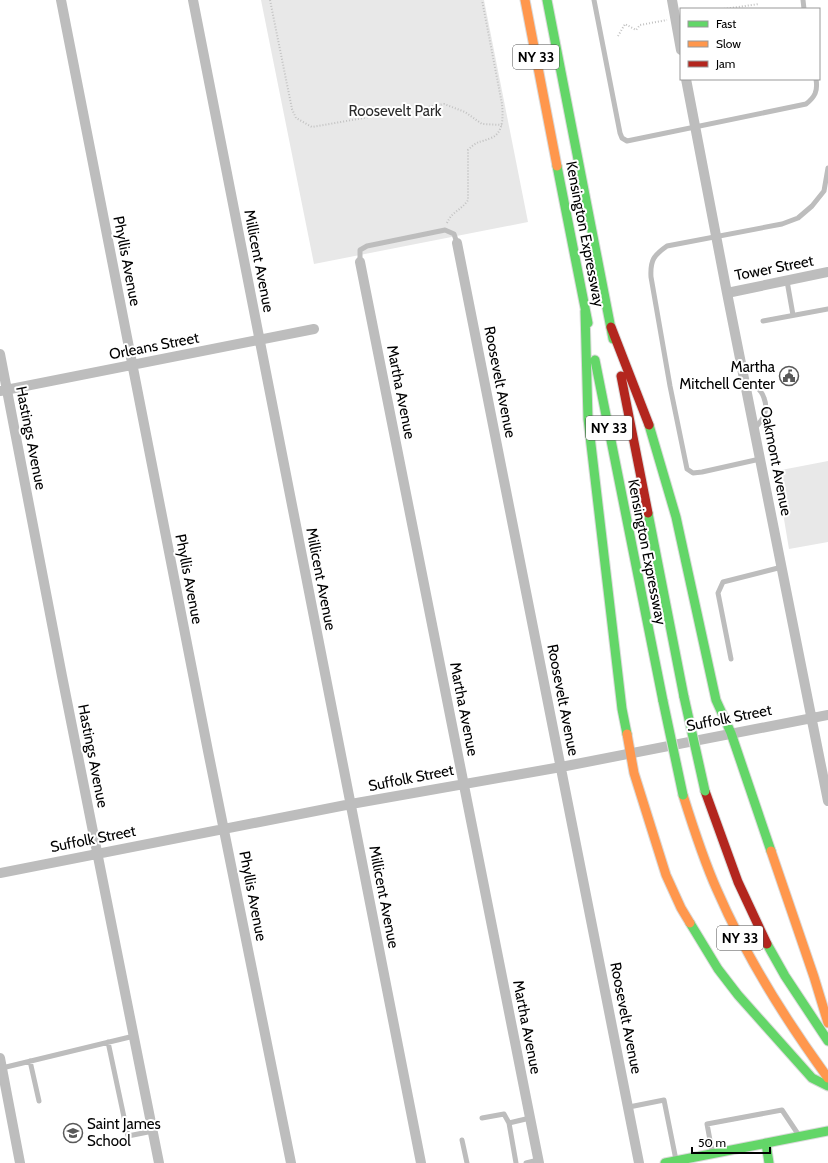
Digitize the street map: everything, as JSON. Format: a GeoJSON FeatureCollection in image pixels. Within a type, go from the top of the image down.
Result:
{"type":"FeatureCollection","features":[{"type":"Feature","properties":{"kind":"main road","name":"Kensington Expressway"},"geometry":{"type":"LineString","coordinates":[[525,0],[585,311],[683,795],[701,849],[722,902],[745,949],[785,1017],[828,1078]]}},
{"type":"Feature","properties":{"kind":"main road","name":"Kensington Expressway"},"geometry":{"type":"LineString","coordinates":[[547,0],[684,697],[705,791],[726,855],[741,891],[762,934],[787,979],[828,1040]]}},
{"type":"Feature","properties":{"kind":"main road"},"geometry":{"type":"LineString","coordinates":[[585,311],[588,418],[619,682],[630,753],[638,789],[653,840],[666,875],[681,908],[715,963],[738,995],[812,1078],[828,1086]]}},
{"type":"Feature","properties":{"kind":"main road"},"geometry":{"type":"LineString","coordinates":[[611,327],[650,429],[666,482],[684,551],[716,700],[731,733],[812,971],[828,1023]]}},
{"type":"Feature","properties":{"kind":"main road"},"geometry":{"type":"LineString","coordinates":[[665,1163],[828,1131]]}},
{"type":"Feature","properties":{"kind":"main road"},"geometry":{"type":"LineString","coordinates":[[766,1143],[769,1163]]}},
{"type":"Feature","properties":{"kind":"street","name":"Phyllis Avenue"},"geometry":{"type":"LineString","coordinates":[[61,0],[291,1163]]}},
{"type":"Feature","properties":{"kind":"street","name":"Millicent Avenue"},"geometry":{"type":"LineString","coordinates":[[193,0],[421,1163]]}},
{"type":"Feature","properties":{"kind":"street"},"geometry":{"type":"LineString","coordinates":[[672,0],[680,45]]}},
{"type":"Feature","properties":{"kind":"street","name":"Oakmont Avenue"},"geometry":{"type":"LineString","coordinates":[[686,80],[828,801]]}},
{"type":"Feature","properties":{"kind":"street","name":"Roosevelt Avenue"},"geometry":{"type":"LineString","coordinates":[[457,243],[562,767],[639,1163]]}},
{"type":"Feature","properties":{"kind":"street","name":"Martha Avenue"},"geometry":{"type":"LineString","coordinates":[[360,262],[538,1162]]}},
{"type":"Feature","properties":{"kind":"street","name":"Tower Street"},"geometry":{"type":"LineString","coordinates":[[727,293],[828,272]]}},
{"type":"Feature","properties":{"kind":"street","name":"Orleans Street"},"geometry":{"type":"LineString","coordinates":[[3,390],[314,330]]}},
{"type":"Feature","properties":{"kind":"street","name":"Hastings Avenue"},"geometry":{"type":"LineString","coordinates":[[0,354],[3,390],[98,854],[159,1163]]}},
{"type":"Feature","properties":{"kind":"street","name":"Suffolk Street"},"geometry":{"type":"LineString","coordinates":[[0,873],[351,804],[562,767],[828,714]]}},
{"type":"Feature","properties":{"kind":"street"},"geometry":{"type":"LineString","coordinates":[[1,1063],[20,1163]]}},
{"type":"Feature","properties":{"kind":"lane"},"geometry":{"type":"LineString","coordinates":[[594,0],[620,133],[622,138],[627,141],[806,104],[814,98],[818,88],[816,80]]}},
{"type":"Feature","properties":{"kind":"lane"},"geometry":{"type":"LineString","coordinates":[[760,459],[702,472],[693,473],[687,469],[670,386],[650,265],[654,257],[667,246],[782,224],[798,218],[812,206],[824,191],[828,168]]}},
{"type":"Feature","properties":{"kind":"lane"},"geometry":{"type":"LineString","coordinates":[[360,262],[360,250],[367,246],[445,230],[454,234],[457,243]]}},
{"type":"Feature","properties":{"kind":"lane"},"geometry":{"type":"LineString","coordinates":[[787,281],[793,315]]}},
{"type":"Feature","properties":{"kind":"lane"},"geometry":{"type":"LineString","coordinates":[[763,321],[828,309]]}},
{"type":"Feature","properties":{"kind":"lane"},"geometry":{"type":"LineString","coordinates":[[745,384],[757,387],[766,403],[766,412],[762,421],[754,429]]}},
{"type":"Feature","properties":{"kind":"lane"},"geometry":{"type":"LineString","coordinates":[[731,659],[718,593],[723,582],[782,567]]}},
{"type":"Feature","properties":{"kind":"lane"},"geometry":{"type":"LineString","coordinates":[[1,1063],[30,1061],[134,1036]]}},
{"type":"Feature","properties":{"kind":"lane"},"geometry":{"type":"LineString","coordinates":[[108,1042],[128,1136],[153,1131]]}},
{"type":"Feature","properties":{"kind":"lane"},"geometry":{"type":"LineString","coordinates":[[30,1061],[39,1101]]}},
{"type":"Feature","properties":{"kind":"lane"},"geometry":{"type":"LineString","coordinates":[[629,1107],[664,1100],[676,1161]]}},
{"type":"Feature","properties":{"kind":"lane"},"geometry":{"type":"LineString","coordinates":[[712,1154],[707,1124],[782,1110],[800,1136]]}},
{"type":"Feature","properties":{"kind":"lane"},"geometry":{"type":"LineString","coordinates":[[482,1118],[504,1114],[509,1123],[516,1163]]}},
{"type":"Feature","properties":{"kind":"lane"},"geometry":{"type":"LineString","coordinates":[[509,1123],[530,1118]]}},
{"type":"Feature","properties":{"kind":"lane"},"geometry":{"type":"LineString","coordinates":[[462,1140],[467,1163]]}},
{"type":"Feature","properties":{"kind":"lane"},"geometry":{"type":"LineString","coordinates":[[526,1163],[538,1162]]}},
{"type":"Feature","properties":{"kind":"path"},"geometry":{"type":"LineString","coordinates":[[270,0],[292,109],[296,118],[312,127],[444,104],[465,112],[482,124],[502,125]]}},
{"type":"Feature","properties":{"kind":"path"},"geometry":{"type":"LineString","coordinates":[[445,230],[450,216],[468,200],[468,150],[474,144],[494,137],[502,125],[502,104],[482,0]]}},
{"type":"Feature","properties":{"kind":"path"},"geometry":{"type":"LineString","coordinates":[[731,8],[759,4]]}},
{"type":"Feature","properties":{"kind":"path"},"geometry":{"type":"LineString","coordinates":[[618,36],[625,24],[636,30],[640,25],[675,18]]}},
{"type":"Feature","properties":{"kind":"green space","name":"Roosevelt Park"},"geometry":{"type":"Polygon","coordinates":[[[261,0],[484,0],[528,222],[314,264],[261,0]]]}},
{"type":"Feature","properties":{"kind":"green space"},"geometry":{"type":"Polygon","coordinates":[[[828,461],[828,542],[789,549],[776,471],[828,461]]]}},
{"type":"Feature","properties":{"kind":"traffic: fast"},"geometry":{"type":"LineString","coordinates":[[547,0],[613,339]]}},
{"type":"Feature","properties":{"kind":"traffic: fast"},"geometry":{"type":"LineString","coordinates":[[557,166],[588,323]]}},
{"type":"Feature","properties":{"kind":"traffic: fast"},"geometry":{"type":"LineString","coordinates":[[585,311],[588,419],[622,709],[627,734]]}},
{"type":"Feature","properties":{"kind":"traffic: fast"},"geometry":{"type":"LineString","coordinates":[[595,360],[663,701]]}},
{"type":"Feature","properties":{"kind":"traffic: fast"},"geometry":{"type":"LineString","coordinates":[[649,425],[676,517],[716,700],[731,733],[771,851]]}},
{"type":"Feature","properties":{"kind":"traffic: fast"},"geometry":{"type":"LineString","coordinates":[[648,513],[684,697]]}},
{"type":"Feature","properties":{"kind":"traffic: fast"},"geometry":{"type":"LineString","coordinates":[[684,697],[705,791]]}},
{"type":"Feature","properties":{"kind":"traffic: fast"},"geometry":{"type":"LineString","coordinates":[[663,701],[683,795]]}},
{"type":"Feature","properties":{"kind":"traffic: fast"},"geometry":{"type":"LineString","coordinates":[[690,923],[718,969],[738,995],[812,1078],[828,1086]]}},
{"type":"Feature","properties":{"kind":"traffic: fast"},"geometry":{"type":"LineString","coordinates":[[767,944],[785,976],[828,1041]]}},
{"type":"Feature","properties":{"kind":"traffic: fast"},"geometry":{"type":"LineString","coordinates":[[665,1163],[828,1131]]}},
{"type":"Feature","properties":{"kind":"traffic: fast"},"geometry":{"type":"LineString","coordinates":[[766,1143],[769,1163]]}},
{"type":"Feature","properties":{"kind":"traffic: slow"},"geometry":{"type":"LineString","coordinates":[[525,0],[557,166]]}},
{"type":"Feature","properties":{"kind":"traffic: slow"},"geometry":{"type":"LineString","coordinates":[[627,734],[634,773],[666,875],[681,908],[690,923]]}},
{"type":"Feature","properties":{"kind":"traffic: slow"},"geometry":{"type":"LineString","coordinates":[[683,795],[707,867],[728,915],[767,987],[828,1078]]}},
{"type":"Feature","properties":{"kind":"traffic: slow"},"geometry":{"type":"LineString","coordinates":[[771,851],[828,1023]]}},
{"type":"Feature","properties":{"kind":"traffic: jam"},"geometry":{"type":"LineString","coordinates":[[611,327],[649,425]]}},
{"type":"Feature","properties":{"kind":"traffic: jam"},"geometry":{"type":"LineString","coordinates":[[621,376],[648,513]]}},
{"type":"Feature","properties":{"kind":"traffic: jam"},"geometry":{"type":"LineString","coordinates":[[705,791],[738,882],[767,944]]}},
{"type":"Feature","properties":{"kind":"place","name":"Martha Mitchell Center"},"geometry":{"type":"Point","coordinates":[789,376]}},
{"type":"Feature","properties":{"kind":"place","name":"Saint James School"},"geometry":{"type":"Point","coordinates":[73,1133]}}]}
